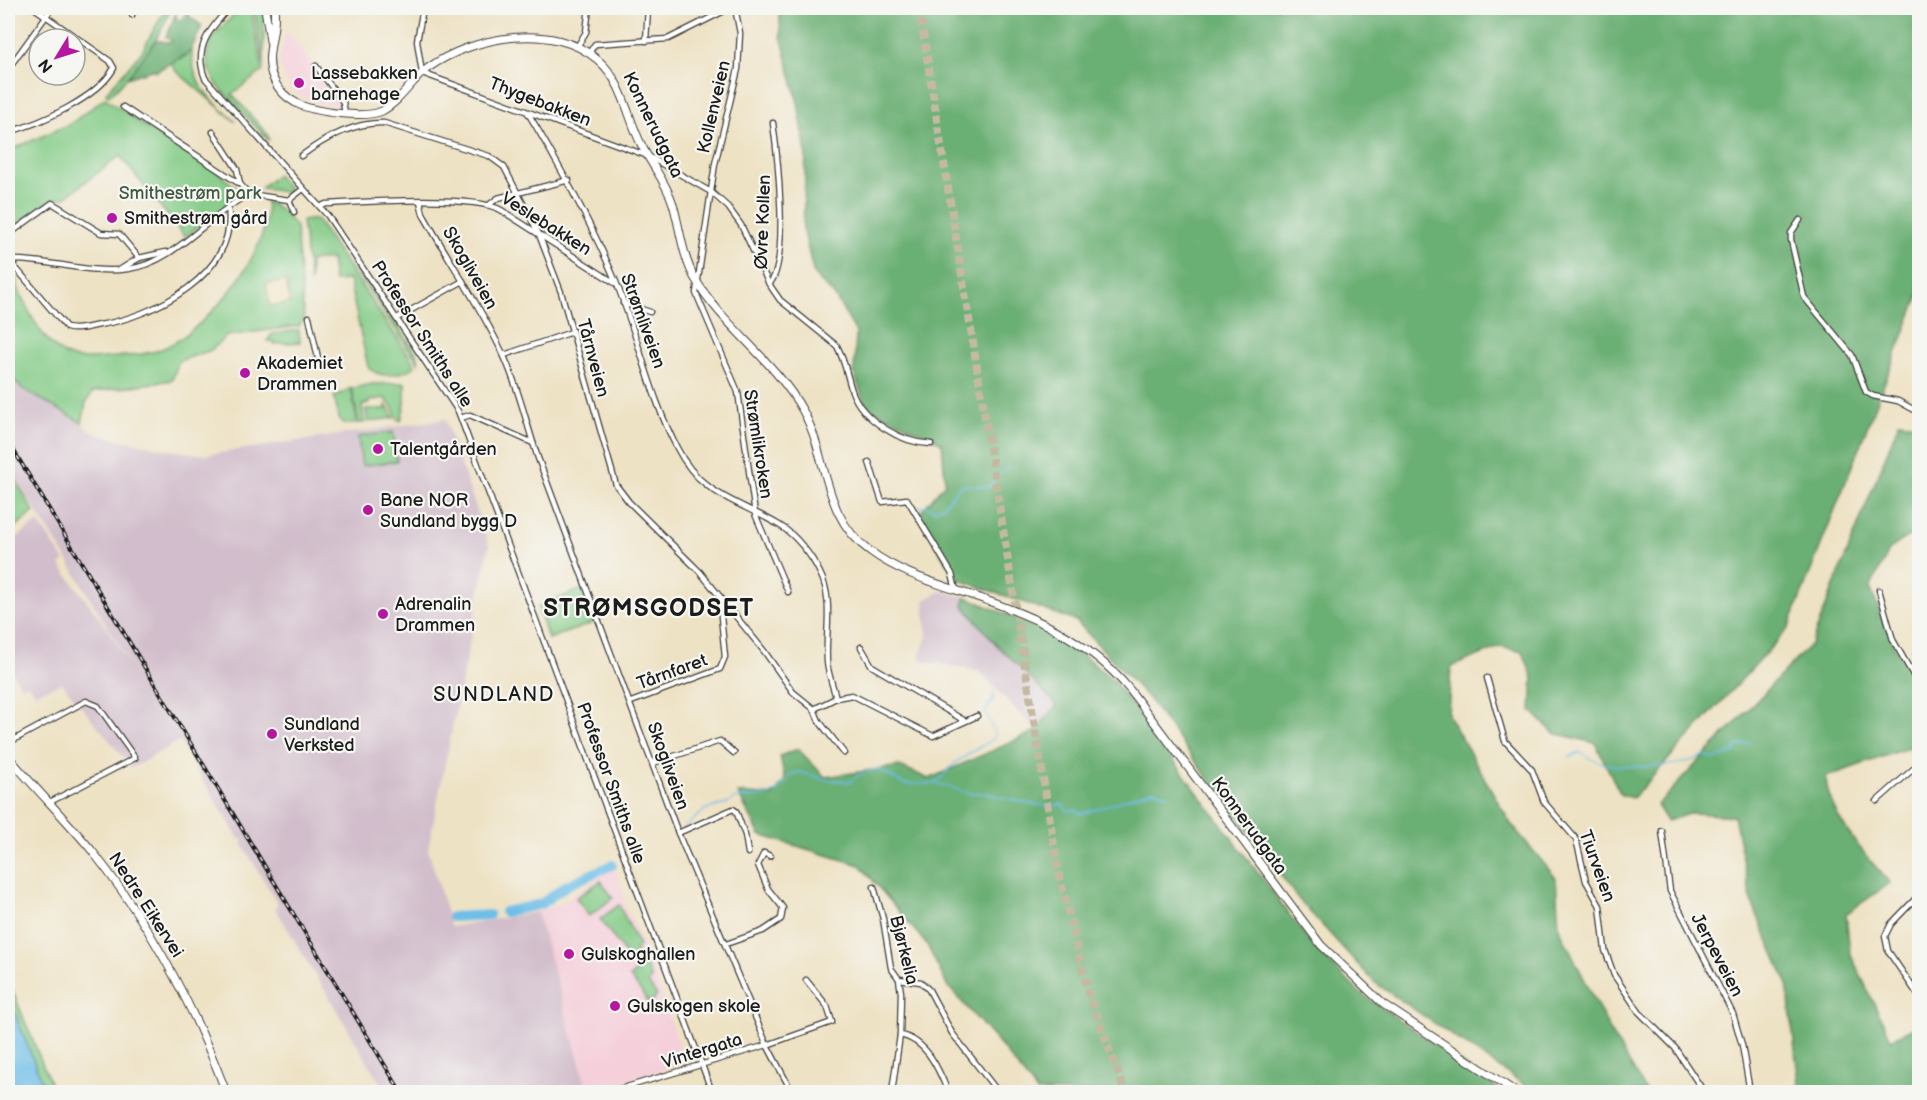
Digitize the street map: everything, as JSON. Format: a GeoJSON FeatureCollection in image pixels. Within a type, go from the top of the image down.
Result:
{"type":"FeatureCollection","features":[{"type":"Feature","properties":{"kind":"main road","name":"Konnerudgata"},"geometry":{"type":"LineString","coordinates":[[270,41],[276,21],[275,8]]}},
{"type":"Feature","properties":{"kind":"main road"},"geometry":{"type":"LineString","coordinates":[[265,9],[275,8]]}},
{"type":"Feature","properties":{"kind":"main road","name":"Konnerudgata"},"geometry":{"type":"LineString","coordinates":[[265,9],[270,41],[270,69],[282,93],[302,105],[345,113],[369,114],[384,110],[422,73],[455,54],[503,39],[520,37],[554,39],[577,47],[602,63],[615,82],[643,156],[667,187],[686,258],[698,284],[782,380],[802,408],[816,443],[832,503],[849,533],[886,562],[1057,628],[1104,663],[1141,704],[1321,945],[1383,1004],[1516,1092]]}},
{"type":"Feature","properties":{"kind":"main road","name":"Nedre Eikervei"},"geometry":{"type":"LineString","coordinates":[[8,756],[50,802],[120,889],[160,951],[199,1028],[226,1092]]}},
{"type":"Feature","properties":{"kind":"street"},"geometry":{"type":"LineString","coordinates":[[8,132],[46,118],[84,96],[111,73],[113,66],[110,61],[34,8]]}},
{"type":"Feature","properties":{"kind":"street"},"geometry":{"type":"LineString","coordinates":[[8,69],[52,8]]}},
{"type":"Feature","properties":{"kind":"street"},"geometry":{"type":"LineString","coordinates":[[131,8],[132,15]]}},
{"type":"Feature","properties":{"kind":"street","name":"Professor Smiths alle"},"geometry":{"type":"LineString","coordinates":[[229,8],[202,43],[201,63],[205,78],[320,207],[397,318],[461,418],[712,1092]]}},
{"type":"Feature","properties":{"kind":"street"},"geometry":{"type":"LineString","coordinates":[[422,73],[417,41],[423,8]]}},
{"type":"Feature","properties":{"kind":"street"},"geometry":{"type":"LineString","coordinates":[[577,47],[586,32],[589,8]]}},
{"type":"Feature","properties":{"kind":"street"},"geometry":{"type":"LineString","coordinates":[[645,41],[648,8]]}},
{"type":"Feature","properties":{"kind":"street"},"geometry":{"type":"LineString","coordinates":[[589,53],[595,44],[668,39],[730,8]]}},
{"type":"Feature","properties":{"kind":"street","name":"Kollenveien"},"geometry":{"type":"LineString","coordinates":[[698,284],[711,192],[739,62],[740,33],[735,8]]}},
{"type":"Feature","properties":{"kind":"street"},"geometry":{"type":"LineString","coordinates":[[316,66],[344,102],[345,113]]}},
{"type":"Feature","properties":{"kind":"street","name":"Thygebakken"},"geometry":{"type":"LineString","coordinates":[[422,73],[643,156],[711,192],[728,207],[741,225],[769,284],[780,300],[837,346],[843,357],[855,397],[867,413],[892,433],[920,444],[931,444]]}},
{"type":"Feature","properties":{"kind":"street"},"geometry":{"type":"LineString","coordinates":[[123,107],[240,184],[249,194],[289,200],[303,189]]}},
{"type":"Feature","properties":{"kind":"street","name":"Strømliveien"},"geometry":{"type":"LineString","coordinates":[[528,113],[569,180],[616,283],[664,421],[678,450],[701,482],[736,505],[782,526],[808,552],[821,575],[827,601],[827,664],[836,698]]}},
{"type":"Feature","properties":{"kind":"street","name":"Tårnveien"},"geometry":{"type":"LineString","coordinates":[[301,156],[332,136],[367,124],[384,123],[496,160],[504,167],[538,232],[561,292],[616,485],[629,502],[681,551],[764,651],[793,692],[814,709],[819,721],[844,753]]}},
{"type":"Feature","properties":{"kind":"street","name":"Øvre Kollen"},"geometry":{"type":"LineString","coordinates":[[769,284],[777,273],[781,196],[773,123]]}},
{"type":"Feature","properties":{"kind":"street"},"geometry":{"type":"LineString","coordinates":[[213,132],[237,169],[240,184]]}},
{"type":"Feature","properties":{"kind":"street"},"geometry":{"type":"LineString","coordinates":[[490,204],[498,198],[569,180]]}},
{"type":"Feature","properties":{"kind":"street"},"geometry":{"type":"LineString","coordinates":[[8,260],[32,260],[120,270],[137,267],[169,251],[249,194]]}},
{"type":"Feature","properties":{"kind":"street"},"geometry":{"type":"LineString","coordinates":[[289,200],[294,212]]}},
{"type":"Feature","properties":{"kind":"street"},"geometry":{"type":"LineString","coordinates":[[320,207],[349,202],[420,201]]}},
{"type":"Feature","properties":{"kind":"street","name":"Veslebakken"},"geometry":{"type":"LineString","coordinates":[[420,201],[490,204],[616,283]]}},
{"type":"Feature","properties":{"kind":"street","name":"Skogliveien"},"geometry":{"type":"LineString","coordinates":[[420,201],[423,214],[504,355],[527,417],[533,443],[678,833],[767,1045],[792,1092]]}},
{"type":"Feature","properties":{"kind":"street"},"geometry":{"type":"LineString","coordinates":[[8,235],[52,203],[101,233],[119,234],[139,258]]}},
{"type":"Feature","properties":{"kind":"street"},"geometry":{"type":"LineString","coordinates":[[8,260],[67,328],[126,321],[183,292],[219,257],[229,224],[228,208]]}},
{"type":"Feature","properties":{"kind":"street"},"geometry":{"type":"LineString","coordinates":[[1800,220],[1791,234],[1797,276],[1804,297],[1852,355],[1866,392],[1873,396],[1898,401],[1920,413]]}},
{"type":"Feature","properties":{"kind":"street"},"geometry":{"type":"LineString","coordinates":[[120,270],[139,258],[169,251]]}},
{"type":"Feature","properties":{"kind":"street"},"geometry":{"type":"LineString","coordinates":[[397,318],[463,281]]}},
{"type":"Feature","properties":{"kind":"street","name":"Konnerudgata"},"geometry":{"type":"LineString","coordinates":[[698,284],[696,293],[732,377]]}},
{"type":"Feature","properties":{"kind":"street"},"geometry":{"type":"LineString","coordinates":[[623,303],[650,312]]}},
{"type":"Feature","properties":{"kind":"street"},"geometry":{"type":"LineString","coordinates":[[309,317],[320,367]]}},
{"type":"Feature","properties":{"kind":"street"},"geometry":{"type":"LineString","coordinates":[[504,355],[572,332]]}},
{"type":"Feature","properties":{"kind":"street","name":"Strømlikroken"},"geometry":{"type":"LineString","coordinates":[[732,377],[738,392],[755,514]]}},
{"type":"Feature","properties":{"kind":"street"},"geometry":{"type":"LineString","coordinates":[[461,418],[471,416],[533,443]]}},
{"type":"Feature","properties":{"kind":"street"},"geometry":{"type":"LineString","coordinates":[[869,462],[882,502],[907,499],[952,574],[957,590]]}},
{"type":"Feature","properties":{"kind":"street"},"geometry":{"type":"LineString","coordinates":[[755,514],[788,592]]}},
{"type":"Feature","properties":{"kind":"street"},"geometry":{"type":"LineString","coordinates":[[1880,591],[1893,640],[1920,687]]}},
{"type":"Feature","properties":{"kind":"street","name":"Tårnfaret"},"geometry":{"type":"LineString","coordinates":[[631,702],[720,669],[725,657],[719,596]]}},
{"type":"Feature","properties":{"kind":"street"},"geometry":{"type":"LineString","coordinates":[[1920,642],[1916,654],[1920,669]]}},
{"type":"Feature","properties":{"kind":"street"},"geometry":{"type":"LineString","coordinates":[[861,647],[873,666],[965,721]]}},
{"type":"Feature","properties":{"kind":"street","name":"Tiurveien"},"geometry":{"type":"LineString","coordinates":[[1487,678],[1505,741],[1532,770],[1544,802],[1576,839],[1586,881],[1599,906],[1605,950],[1614,975],[1640,1011],[1675,1047],[1704,1092]]}},
{"type":"Feature","properties":{"kind":"street"},"geometry":{"type":"LineString","coordinates":[[814,709],[836,698],[852,695],[864,699],[933,736],[977,716]]}},
{"type":"Feature","properties":{"kind":"street"},"geometry":{"type":"LineString","coordinates":[[8,743],[86,701],[98,706],[135,759],[50,802]]}},
{"type":"Feature","properties":{"kind":"street"},"geometry":{"type":"LineString","coordinates":[[653,763],[720,741],[734,753]]}},
{"type":"Feature","properties":{"kind":"street"},"geometry":{"type":"LineString","coordinates":[[1877,801],[1920,763]]}},
{"type":"Feature","properties":{"kind":"street"},"geometry":{"type":"LineString","coordinates":[[678,833],[733,809],[736,811],[745,835],[748,853]]}},
{"type":"Feature","properties":{"kind":"street","name":"Jerpeveien"},"geometry":{"type":"LineString","coordinates":[[1662,831],[1670,891],[1680,915],[1733,1014],[1740,1034],[1750,1092]]}},
{"type":"Feature","properties":{"kind":"street"},"geometry":{"type":"LineString","coordinates":[[726,944],[752,936],[781,919],[783,908],[768,889],[758,865],[764,853],[770,856]]}},
{"type":"Feature","properties":{"kind":"street","name":"Bjørkelia"},"geometry":{"type":"LineString","coordinates":[[874,887],[883,919],[891,968],[898,979],[901,993],[900,1035],[892,1092]]}},
{"type":"Feature","properties":{"kind":"street"},"geometry":{"type":"LineString","coordinates":[[1920,894],[1891,924],[1885,936],[1888,951],[1920,998]]}},
{"type":"Feature","properties":{"kind":"street"},"geometry":{"type":"LineString","coordinates":[[898,979],[910,979],[929,990],[952,1032],[998,1092]]}},
{"type":"Feature","properties":{"kind":"street","name":"Vintergata"},"geometry":{"type":"LineString","coordinates":[[610,1092],[767,1045],[833,1021],[827,1006],[806,980]]}},
{"type":"Feature","properties":{"kind":"street"},"geometry":{"type":"LineString","coordinates":[[900,1035],[909,1037],[924,1048],[942,1076],[948,1092]]}},
{"type":"Feature","properties":{"kind":"shaded area"},"geometry":{"type":"Polygon","coordinates":[[[286,30],[315,68],[320,80],[336,97],[340,106],[316,103],[296,94],[287,84],[279,61],[286,30]]]}},
{"type":"Feature","properties":{"kind":"shaded area","name":"SUNDLAND"},"geometry":{"type":"Polygon","coordinates":[[[8,375],[23,389],[99,435],[205,455],[445,419],[489,545],[428,849],[451,927],[537,912],[588,1092],[386,1092],[275,908],[278,904],[242,844],[244,842],[242,838],[239,839],[179,741],[132,768],[62,683],[35,693],[27,684],[22,687],[8,668],[11,612],[8,607],[8,544],[38,522],[65,561],[60,565],[104,624],[140,681],[64,554],[8,467],[8,375]]]}},
{"type":"Feature","properties":{"kind":"shaded area"},"geometry":{"type":"Polygon","coordinates":[[[941,591],[966,597],[963,605],[994,642],[1057,705],[1036,731],[979,671],[924,661],[919,658],[927,636],[924,600],[941,591]]]}},
{"type":"Feature","properties":{"kind":"shaded area","name":"Gulskogen skole"},"geometry":{"type":"Polygon","coordinates":[[[614,867],[623,890],[625,906],[649,958],[685,1063],[588,1092],[537,912],[565,901],[614,867]]]}},
{"type":"Feature","properties":{"kind":"green space"},"geometry":{"type":"Polygon","coordinates":[[[166,8],[171,8],[153,45],[129,76],[109,96],[106,93],[141,53],[166,8]]]}},
{"type":"Feature","properties":{"kind":"green space"},"geometry":{"type":"Polygon","coordinates":[[[240,8],[251,8],[263,71],[232,94],[267,134],[269,141],[218,86],[208,68],[207,52],[212,38],[240,8]]]}},
{"type":"Feature","properties":{"kind":"green space"},"geometry":{"type":"Polygon","coordinates":[[[254,8],[261,8],[264,15],[264,65],[254,8]]]}},
{"type":"Feature","properties":{"kind":"green space"},"geometry":{"type":"Polygon","coordinates":[[[779,8],[1919,8],[1919,295],[1788,629],[1633,798],[1621,795],[1595,743],[1554,733],[1531,711],[1533,678],[1523,652],[1500,647],[1451,667],[1448,715],[1511,824],[1556,878],[1559,928],[1612,1035],[1647,1092],[1535,1092],[1374,982],[1300,901],[1148,698],[1076,621],[960,580],[947,564],[919,514],[945,483],[942,443],[865,406],[854,372],[856,332],[834,295],[814,275],[803,228],[806,153],[798,103],[781,36],[779,8]]]}},
{"type":"Feature","properties":{"kind":"green space"},"geometry":{"type":"Polygon","coordinates":[[[188,11],[190,17],[202,26],[190,52],[155,72],[154,69],[127,78],[156,40],[171,43],[172,41],[166,37],[176,13],[176,19],[181,20],[188,11]]]}},
{"type":"Feature","properties":{"kind":"green space"},"geometry":{"type":"Polygon","coordinates":[[[192,50],[195,73],[199,83],[211,99],[236,122],[175,70],[171,62],[186,56],[192,50]]]}},
{"type":"Feature","properties":{"kind":"green space","name":"Smithestrøm park"},"geometry":{"type":"Polygon","coordinates":[[[105,98],[169,143],[216,171],[242,193],[185,237],[120,156],[64,198],[53,199],[8,230],[8,151],[70,124],[105,98]]]}},
{"type":"Feature","properties":{"kind":"green space"},"geometry":{"type":"Polygon","coordinates":[[[277,175],[291,192],[290,193],[261,188],[277,175]]]}},
{"type":"Feature","properties":{"kind":"green space"},"geometry":{"type":"Polygon","coordinates":[[[266,201],[283,211],[296,227],[304,319],[299,326],[227,336],[211,350],[179,361],[172,380],[93,392],[86,402],[82,423],[23,389],[8,375],[8,260],[20,293],[41,332],[48,341],[65,354],[74,358],[90,359],[149,353],[174,343],[194,329],[231,290],[259,244],[265,221],[266,201]]]}},
{"type":"Feature","properties":{"kind":"green space"},"geometry":{"type":"Polygon","coordinates":[[[316,219],[415,366],[391,375],[379,374],[368,367],[349,280],[334,281],[331,259],[310,261],[310,283],[302,221],[316,219]]]}},
{"type":"Feature","properties":{"kind":"green space"},"geometry":{"type":"Polygon","coordinates":[[[352,261],[412,346],[418,356],[418,362],[350,262],[352,261]]]}},
{"type":"Feature","properties":{"kind":"green space"},"geometry":{"type":"Polygon","coordinates":[[[299,330],[300,342],[274,344],[272,341],[267,341],[272,334],[299,330]]]}},
{"type":"Feature","properties":{"kind":"green space"},"geometry":{"type":"Polygon","coordinates":[[[405,383],[405,403],[401,421],[397,419],[385,398],[362,405],[364,423],[359,423],[352,388],[372,384],[405,383]]]}},
{"type":"Feature","properties":{"kind":"green space"},"geometry":{"type":"Polygon","coordinates":[[[351,388],[357,423],[350,424],[339,419],[334,397],[351,388]]]}},
{"type":"Feature","properties":{"kind":"green space"},"geometry":{"type":"Polygon","coordinates":[[[386,405],[394,418],[367,422],[366,409],[386,409],[386,405]]]}},
{"type":"Feature","properties":{"kind":"green space"},"geometry":{"type":"Polygon","coordinates":[[[1899,422],[1919,424],[1919,529],[1890,549],[1870,588],[1894,645],[1919,690],[1919,744],[1826,777],[1828,791],[1840,820],[1859,847],[1890,883],[1846,914],[1850,953],[1891,1039],[1918,1026],[1919,1092],[1800,1092],[1787,983],[1752,903],[1734,816],[1692,813],[1667,821],[1657,805],[1811,644],[1899,422]]]}},
{"type":"Feature","properties":{"kind":"green space","name":"Talentgården"},"geometry":{"type":"Polygon","coordinates":[[[393,432],[397,461],[362,466],[358,437],[393,432]]]}},
{"type":"Feature","properties":{"kind":"green space"},"geometry":{"type":"Polygon","coordinates":[[[8,467],[34,512],[8,533],[8,467]]]}},
{"type":"Feature","properties":{"kind":"green space"},"geometry":{"type":"Polygon","coordinates":[[[584,588],[596,622],[548,639],[538,607],[584,588]]]}},
{"type":"Feature","properties":{"kind":"green space"},"geometry":{"type":"Polygon","coordinates":[[[966,597],[1062,638],[1113,680],[1313,946],[1358,991],[1502,1092],[1037,1092],[1001,1046],[947,985],[927,945],[860,865],[760,835],[738,793],[773,796],[785,780],[780,756],[798,749],[825,777],[900,766],[929,779],[1036,731],[1057,705],[994,642],[963,605],[966,597]]]}},
{"type":"Feature","properties":{"kind":"green space"},"geometry":{"type":"Polygon","coordinates":[[[601,881],[613,898],[589,916],[576,898],[601,881]]]}},
{"type":"Feature","properties":{"kind":"green space"},"geometry":{"type":"Polygon","coordinates":[[[619,905],[639,946],[635,950],[645,963],[651,979],[648,983],[657,996],[650,1004],[630,977],[637,970],[600,919],[619,905]]]}},
{"type":"Feature","properties":{"kind":"green space"},"geometry":{"type":"Polygon","coordinates":[[[8,980],[54,1092],[46,1092],[13,1009],[8,1003],[8,980]]]}},
{"type":"Feature","properties":{"kind":"sand"},"geometry":{"type":"Polygon","coordinates":[[[286,281],[290,303],[270,306],[266,284],[286,281]]]}},
{"type":"Feature","properties":{"kind":"water"},"geometry":{"type":"Polygon","coordinates":[[[8,1003],[13,1009],[46,1092],[8,1092],[8,1003]]]}},
{"type":"Feature","properties":{"kind":"waterway"},"geometry":{"type":"LineString","coordinates":[[917,507],[926,506],[935,510],[943,506],[961,485],[990,487],[998,475],[1008,467]]}},
{"type":"Feature","properties":{"kind":"waterway"},"geometry":{"type":"LineString","coordinates":[[684,828],[706,809],[727,804],[736,798],[768,796],[777,791],[792,774],[800,772],[823,779],[850,782],[860,774],[878,769],[904,784],[935,784],[955,763],[994,738],[995,734],[985,711],[993,700],[994,691]]}},
{"type":"Feature","properties":{"kind":"waterway"},"geometry":{"type":"LineString","coordinates":[[1570,757],[1580,752],[1606,764],[1632,767],[1672,765],[1704,755],[1714,759],[1734,753],[1736,747],[1750,743]]}},
{"type":"Feature","properties":{"kind":"waterway"},"geometry":{"type":"LineString","coordinates":[[937,784],[969,793],[983,793],[1045,806],[1061,804],[1068,811],[1076,810],[1081,814],[1153,790],[1168,795]]}},
{"type":"Feature","properties":{"kind":"waterway"},"geometry":{"type":"LineString","coordinates":[[505,912],[541,904],[567,885],[612,865]]}},
{"type":"Feature","properties":{"kind":"waterway"},"geometry":{"type":"LineString","coordinates":[[452,917],[489,915]]}},
{"type":"Feature","properties":{"kind":"tunnel"},"geometry":{"type":"LineString","coordinates":[[919,8],[1058,870],[1088,991],[1125,1092]]}},
{"type":"Feature","properties":{"kind":"railway"},"geometry":{"type":"LineString","coordinates":[[8,441],[401,1092]]}},
{"type":"Feature","properties":{"kind":"place","name":"Lassebakken barnehage"},"geometry":{"type":"Point","coordinates":[299,83]}},
{"type":"Feature","properties":{"kind":"place","name":"Smithestrøm gård"},"geometry":{"type":"Point","coordinates":[112,218]}},
{"type":"Feature","properties":{"kind":"place","name":"Akademiet Drammen"},"geometry":{"type":"Point","coordinates":[245,373]}},
{"type":"Feature","properties":{"kind":"place","name":"Talentgården"},"geometry":{"type":"Point","coordinates":[378,449]}},
{"type":"Feature","properties":{"kind":"place","name":"Bane NOR Sundland bygg D"},"geometry":{"type":"Point","coordinates":[368,510]}},
{"type":"Feature","properties":{"kind":"place","name":"Adrenalin Drammen"},"geometry":{"type":"Point","coordinates":[383,614]}},
{"type":"Feature","properties":{"kind":"place","name":"Sundland Verksted"},"geometry":{"type":"Point","coordinates":[272,734]}},
{"type":"Feature","properties":{"kind":"place","name":"Gulskoghallen"},"geometry":{"type":"Point","coordinates":[569,954]}},
{"type":"Feature","properties":{"kind":"place","name":"Gulskogen skole"},"geometry":{"type":"Point","coordinates":[615,1006]}},
{"type":"Feature","properties":{"kind":"district","name":"STRØMSGODSET"},"geometry":{"type":"Point","coordinates":[649,608]}},
{"type":"Feature","properties":{"kind":"district","name":"SUNDLAND"},"geometry":{"type":"Point","coordinates":[494,695]}}]}
